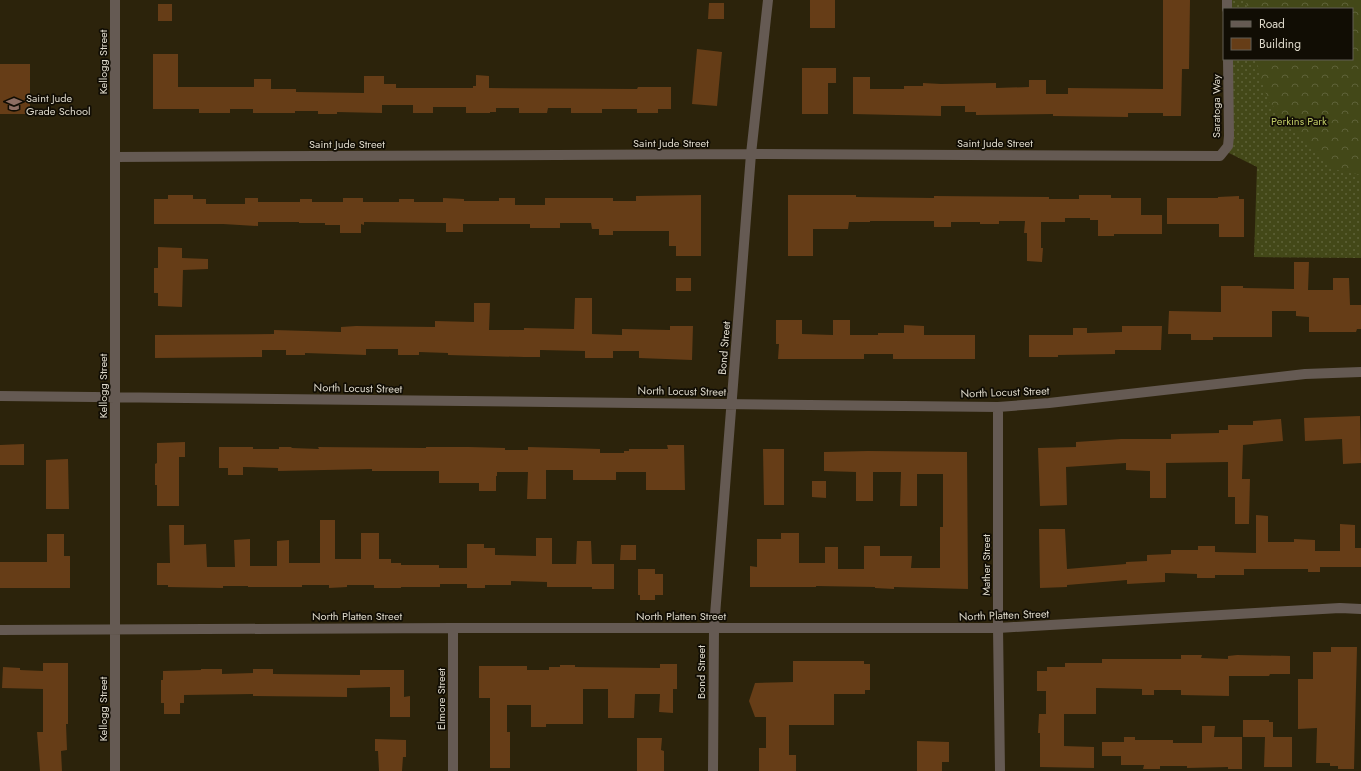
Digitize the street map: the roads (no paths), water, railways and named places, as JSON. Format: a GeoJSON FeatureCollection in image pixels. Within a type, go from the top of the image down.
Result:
{"type":"FeatureCollection","features":[{"type":"Feature","properties":{"kind":"street","name":"Kellogg Street"},"geometry":{"type":"LineString","coordinates":[[115,0],[115,771]]}},
{"type":"Feature","properties":{"kind":"street","name":"Bond Street"},"geometry":{"type":"LineString","coordinates":[[713,771],[714,628],[751,154],[768,0]]}},
{"type":"Feature","properties":{"kind":"street","name":"Saratoga Way"},"geometry":{"type":"LineString","coordinates":[[1224,151],[1228,146],[1229,136],[1228,60]]}},
{"type":"Feature","properties":{"kind":"street","name":"Saint Jude Street"},"geometry":{"type":"LineString","coordinates":[[115,157],[751,154],[1220,156],[1224,151]]}},
{"type":"Feature","properties":{"kind":"street","name":"North Locust Street"},"geometry":{"type":"LineString","coordinates":[[0,396],[998,407],[1048,403],[1305,374],[1361,372]]}},
{"type":"Feature","properties":{"kind":"street","name":"Mather Street"},"geometry":{"type":"LineString","coordinates":[[998,407],[998,628],[1000,771]]}},
{"type":"Feature","properties":{"kind":"street","name":"North Platten Street"},"geometry":{"type":"LineString","coordinates":[[0,630],[998,628],[1332,609],[1361,609]]}},
{"type":"Feature","properties":{"kind":"street","name":"Elmore Street"},"geometry":{"type":"LineString","coordinates":[[453,628],[453,771]]}},
{"type":"Feature","properties":{"kind":"place","name":"Saint Jude Grade School"},"geometry":{"type":"Point","coordinates":[14,104]}},
{"type":"Feature","properties":{"kind":"park label","name":"Perkins Park"},"geometry":{"type":"Point","coordinates":[1299,121]}}]}
